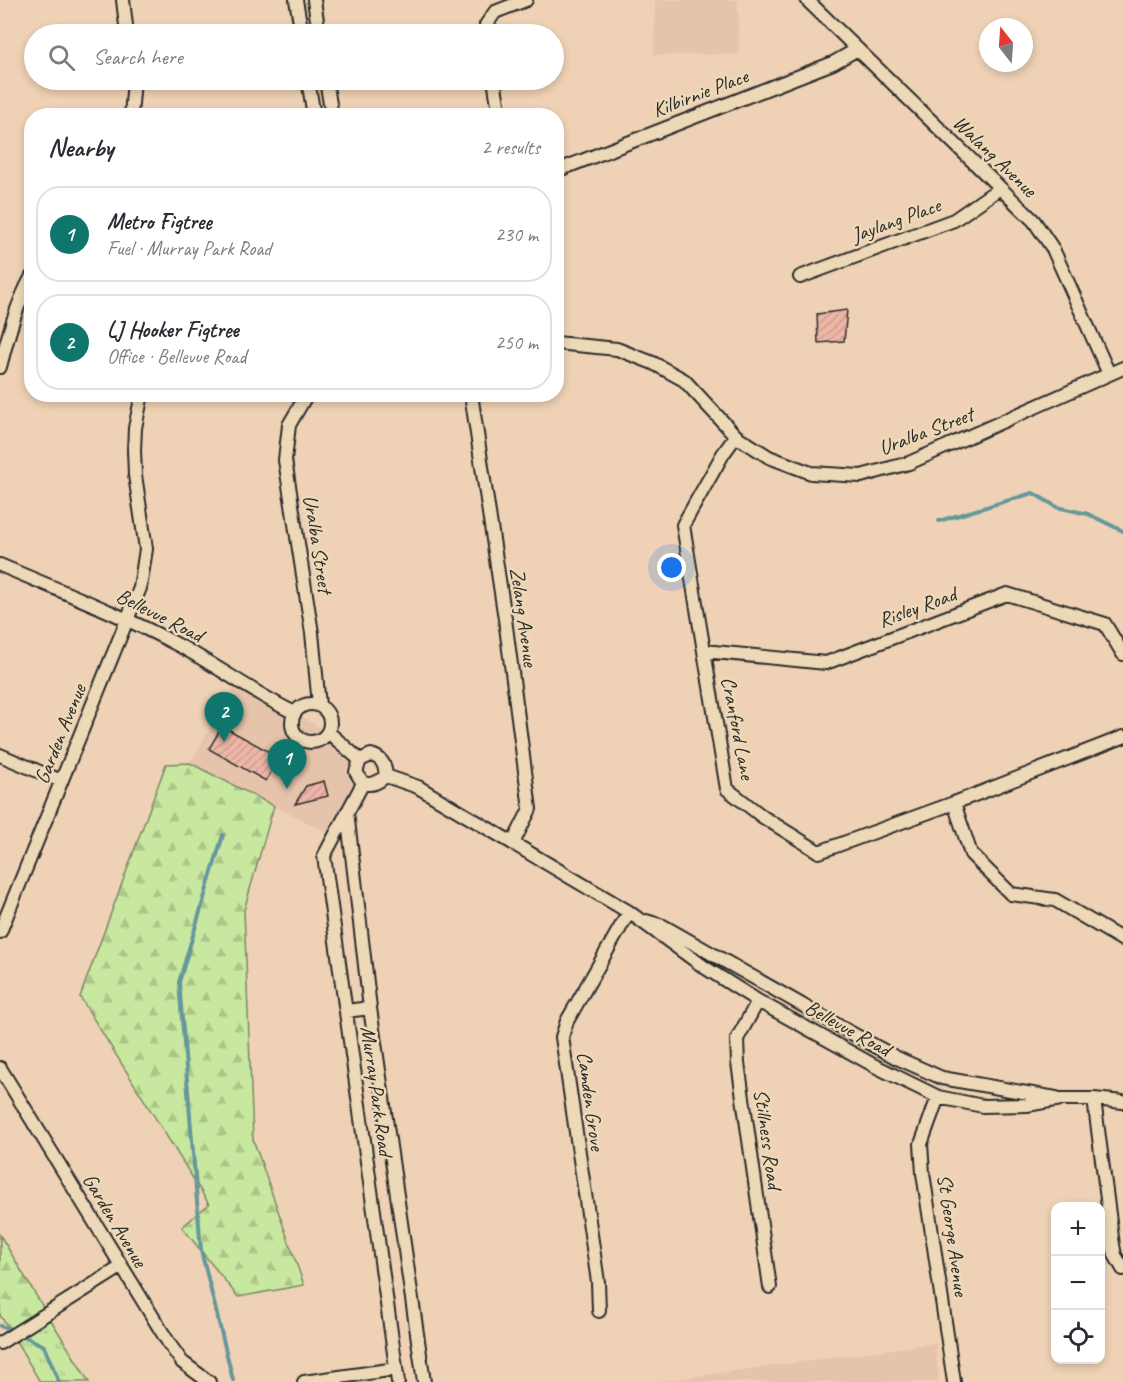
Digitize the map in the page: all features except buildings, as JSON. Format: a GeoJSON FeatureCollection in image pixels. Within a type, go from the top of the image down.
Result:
{"type":"FeatureCollection","features":[{"type":"Feature","properties":{"kind":"street"},"geometry":{"type":"LineString","coordinates":[[123,0],[126,24]]}},
{"type":"Feature","properties":{"kind":"street"},"geometry":{"type":"LineString","coordinates":[[297,0],[300,24]]}},
{"type":"Feature","properties":{"kind":"street"},"geometry":{"type":"LineString","coordinates":[[314,0],[318,24]]}},
{"type":"Feature","properties":{"kind":"street"},"geometry":{"type":"LineString","coordinates":[[487,24],[495,12],[526,0]]}},
{"type":"Feature","properties":{"kind":"street","name":"Walang Avenue"},"geometry":{"type":"LineString","coordinates":[[807,0],[1034,221],[1053,249],[1110,374]]}},
{"type":"Feature","properties":{"kind":"street","name":"Kilbirnie Place"},"geometry":{"type":"LineString","coordinates":[[564,168],[833,63],[856,50]]}},
{"type":"Feature","properties":{"kind":"street"},"geometry":{"type":"LineString","coordinates":[[132,108],[133,90]]}},
{"type":"Feature","properties":{"kind":"street"},"geometry":{"type":"LineString","coordinates":[[310,90],[313,108]]}},
{"type":"Feature","properties":{"kind":"street"},"geometry":{"type":"LineString","coordinates":[[328,90],[331,108]]}},
{"type":"Feature","properties":{"kind":"street"},"geometry":{"type":"LineString","coordinates":[[496,90],[499,108]]}},
{"type":"Feature","properties":{"kind":"street","name":"Jaylang Place"},"geometry":{"type":"LineString","coordinates":[[800,277],[954,220],[1000,189]]}},
{"type":"Feature","properties":{"kind":"street"},"geometry":{"type":"LineString","coordinates":[[0,367],[24,291]]}},
{"type":"Feature","properties":{"kind":"street","name":"Uralba Street"},"geometry":{"type":"LineString","coordinates":[[564,344],[617,349],[653,363],[684,380],[736,436],[769,457],[811,473],[861,476],[909,463],[1123,368]]}},
{"type":"Feature","properties":{"kind":"street","name":"Garden Avenue"},"geometry":{"type":"LineString","coordinates":[[0,932],[140,588],[146,549],[135,475],[134,450],[135,428],[140,402]]}},
{"type":"Feature","properties":{"kind":"street","name":"Uralba Street"},"geometry":{"type":"LineString","coordinates":[[302,402],[289,425],[285,460],[312,633],[319,705]]}},
{"type":"Feature","properties":{"kind":"street","name":"Zelang Avenue"},"geometry":{"type":"LineString","coordinates":[[472,402],[505,619],[530,809],[513,843]]}},
{"type":"Feature","properties":{"kind":"street","name":"Cranford Lane"},"geometry":{"type":"LineString","coordinates":[[736,436],[723,454],[683,525],[727,789],[763,817],[819,852],[954,803],[1123,737]]}},
{"type":"Feature","properties":{"kind":"street","name":"Bellevue Road"},"geometry":{"type":"LineString","coordinates":[[0,565],[128,619],[183,647],[275,704],[295,713]]}},
{"type":"Feature","properties":{"kind":"street","name":"Risley Road"},"geometry":{"type":"LineString","coordinates":[[704,651],[826,663],[1007,594],[1105,624],[1123,654]]}},
{"type":"Feature","properties":{"kind":"street"},"geometry":{"type":"LineString","coordinates":[[305,705],[319,705],[328,713],[330,719],[328,732],[318,740],[305,740],[295,732],[293,720],[295,713],[305,705]]}},
{"type":"Feature","properties":{"kind":"street"},"geometry":{"type":"LineString","coordinates":[[328,732],[360,760]]}},
{"type":"Feature","properties":{"kind":"street"},"geometry":{"type":"LineString","coordinates":[[0,755],[62,781]]}},
{"type":"Feature","properties":{"kind":"street"},"geometry":{"type":"LineString","coordinates":[[366,756],[375,756],[384,765],[386,776],[374,784],[363,783],[356,772],[360,760],[366,756]]}},
{"type":"Feature","properties":{"kind":"street","name":"Bellevue Road"},"geometry":{"type":"LineString","coordinates":[[386,776],[418,787],[634,915],[704,967],[758,1001],[875,1066],[938,1097],[983,1106],[1027,1105],[1061,1099],[1123,1102]]}},
{"type":"Feature","properties":{"kind":"street","name":"Murray Park Road"},"geometry":{"type":"LineString","coordinates":[[363,783],[346,811],[324,856],[398,1382]]}},
{"type":"Feature","properties":{"kind":"street"},"geometry":{"type":"LineString","coordinates":[[954,803],[971,854],[1011,894],[1055,900],[1123,940]]}},
{"type":"Feature","properties":{"kind":"street","name":"Murray Park Road"},"geometry":{"type":"LineString","coordinates":[[346,811],[370,1008],[424,1382]]}},
{"type":"Feature","properties":{"kind":"street","name":"Bellevue Road"},"geometry":{"type":"LineString","coordinates":[[634,915],[663,926],[897,1058],[942,1078],[1061,1099]]}},
{"type":"Feature","properties":{"kind":"street","name":"Camden Grove"},"geometry":{"type":"LineString","coordinates":[[599,1311],[598,1282],[562,1037],[567,1021],[634,915]]}},
{"type":"Feature","properties":{"kind":"street","name":"Stillness Road"},"geometry":{"type":"LineString","coordinates":[[758,1001],[737,1039],[738,1064],[770,1287]]}},
{"type":"Feature","properties":{"kind":"street"},"geometry":{"type":"LineString","coordinates":[[346,1011],[370,1008]]}},
{"type":"Feature","properties":{"kind":"street","name":"Garden Avenue"},"geometry":{"type":"LineString","coordinates":[[0,1068],[121,1267],[182,1362],[209,1382]]}},
{"type":"Feature","properties":{"kind":"street","name":"St George Avenue"},"geometry":{"type":"LineString","coordinates":[[938,1097],[921,1144],[923,1173],[954,1382]]}},
{"type":"Feature","properties":{"kind":"street"},"geometry":{"type":"LineString","coordinates":[[1094,1099],[1113,1245],[1115,1255],[1123,1269]]}},
{"type":"Feature","properties":{"kind":"street"},"geometry":{"type":"LineString","coordinates":[[3,1341],[121,1267]]}},
{"type":"Feature","properties":{"kind":"street"},"geometry":{"type":"LineString","coordinates":[[304,1382],[396,1369]]}},
{"type":"Feature","properties":{"kind":"shaded area"},"geometry":{"type":"Polygon","coordinates":[[[655,0],[738,0],[739,54],[654,55],[655,0]]]}},
{"type":"Feature","properties":{"kind":"shaded area"},"geometry":{"type":"Polygon","coordinates":[[[236,685],[295,713],[328,732],[360,760],[359,779],[334,836],[190,763],[236,685]]]}},
{"type":"Feature","properties":{"kind":"shaded area"},"geometry":{"type":"Polygon","coordinates":[[[935,1343],[939,1382],[655,1382],[935,1343]]]}},
{"type":"Feature","properties":{"kind":"green space"},"geometry":{"type":"Polygon","coordinates":[[[190,763],[274,806],[244,910],[253,1139],[304,1285],[238,1297],[182,1227],[209,1204],[80,997],[166,764],[190,763]]]}},
{"type":"Feature","properties":{"kind":"green space"},"geometry":{"type":"Polygon","coordinates":[[[0,1235],[46,1312],[12,1334],[0,1315],[0,1235]]]}},
{"type":"Feature","properties":{"kind":"green space"},"geometry":{"type":"Polygon","coordinates":[[[46,1312],[89,1382],[40,1382],[12,1334],[46,1312]]]}},
{"type":"Feature","properties":{"kind":"waterway"},"geometry":{"type":"LineString","coordinates":[[939,521],[1033,493],[1057,507],[1088,514],[1123,531]]}},
{"type":"Feature","properties":{"kind":"waterway"},"geometry":{"type":"LineString","coordinates":[[223,835],[179,982],[201,1250],[233,1380]]}},
{"type":"Feature","properties":{"kind":"waterway"},"geometry":{"type":"LineString","coordinates":[[0,1326],[14,1330]]}},
{"type":"Feature","properties":{"kind":"waterway"},"geometry":{"type":"LineString","coordinates":[[20,1334],[44,1346],[59,1382]]}},
{"type":"Feature","properties":{"kind":"place","name":"LJ Hooker Figtree"},"geometry":{"type":"Point","coordinates":[224,742]}},
{"type":"Feature","properties":{"kind":"place","name":"Metro Figtree"},"geometry":{"type":"Point","coordinates":[287,789]}}]}
